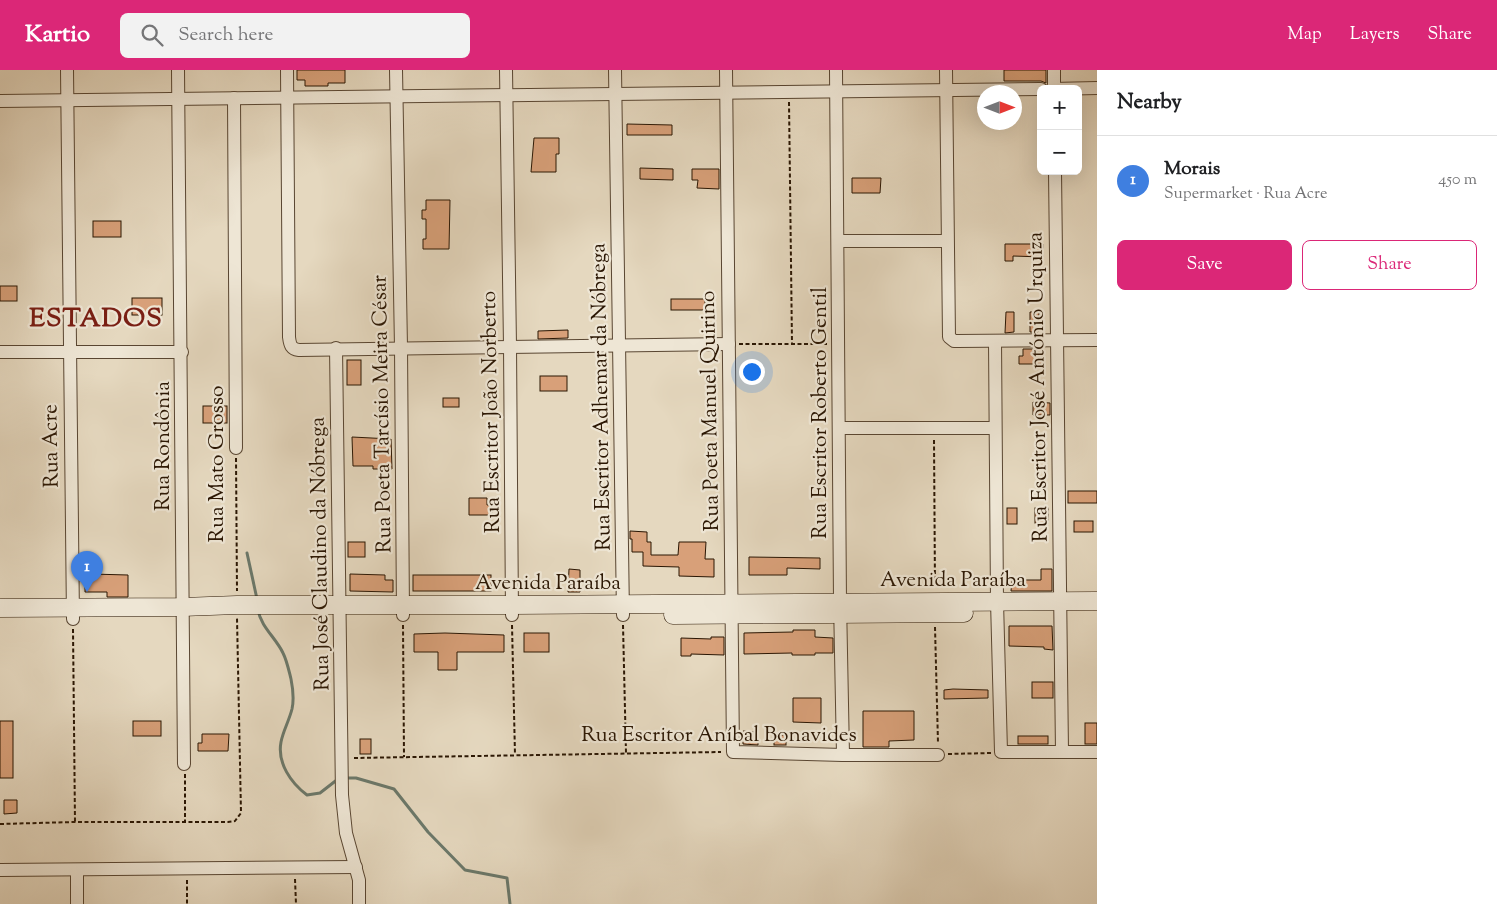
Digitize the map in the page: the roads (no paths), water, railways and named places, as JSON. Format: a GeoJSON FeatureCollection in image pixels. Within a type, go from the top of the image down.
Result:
{"type":"FeatureCollection","features":[{"type":"Feature","properties":{"kind":"street","name":"Rua Acre"},"geometry":{"type":"LineString","coordinates":[[67,70],[73,614]]}},
{"type":"Feature","properties":{"kind":"street","name":"Rua Rondônia"},"geometry":{"type":"LineString","coordinates":[[178,70],[182,352],[184,764]]}},
{"type":"Feature","properties":{"kind":"street"},"geometry":{"type":"LineString","coordinates":[[286,70],[289,337],[290,345],[296,349],[728,344]]}},
{"type":"Feature","properties":{"kind":"street","name":"Rua Poeta Tarcísio Meira César"},"geometry":{"type":"LineString","coordinates":[[396,70],[403,610]]}},
{"type":"Feature","properties":{"kind":"street","name":"Rua Escritor João Norberto"},"geometry":{"type":"LineString","coordinates":[[506,70],[512,610]]}},
{"type":"Feature","properties":{"kind":"street","name":"Rua Escritor Adhemar da Nóbrega"},"geometry":{"type":"LineString","coordinates":[[615,70],[623,610]]}},
{"type":"Feature","properties":{"kind":"street","name":"Rua Poeta Manuel Quirino"},"geometry":{"type":"LineString","coordinates":[[726,70],[732,752]]}},
{"type":"Feature","properties":{"kind":"street","name":"Rua Escritor Roberto Gentil"},"geometry":{"type":"LineString","coordinates":[[836,70],[843,755]]}},
{"type":"Feature","properties":{"kind":"street"},"geometry":{"type":"LineString","coordinates":[[946,70],[949,337],[954,341],[1097,340]]}},
{"type":"Feature","properties":{"kind":"street"},"geometry":{"type":"LineString","coordinates":[[1053,85],[1054,70]]}},
{"type":"Feature","properties":{"kind":"street"},"geometry":{"type":"LineString","coordinates":[[1082,88],[1097,88]]}},
{"type":"Feature","properties":{"kind":"street"},"geometry":{"type":"LineString","coordinates":[[0,100],[616,95],[1037,89]]}},
{"type":"Feature","properties":{"kind":"street","name":"Rua Mato Grosso"},"geometry":{"type":"LineString","coordinates":[[234,98],[236,448]]}},
{"type":"Feature","properties":{"kind":"street","name":"Rua Escritor José António Urquiza"},"geometry":{"type":"LineString","coordinates":[[1055,175],[1062,752]]}},
{"type":"Feature","properties":{"kind":"street"},"geometry":{"type":"LineString","coordinates":[[838,241],[947,241]]}},
{"type":"Feature","properties":{"kind":"street"},"geometry":{"type":"LineString","coordinates":[[995,341],[997,607],[1001,752],[1097,752]]}},
{"type":"Feature","properties":{"kind":"street","name":"Rua José Claudino da Nóbrega"},"geometry":{"type":"LineString","coordinates":[[336,348],[343,812],[359,880],[360,904]]}},
{"type":"Feature","properties":{"kind":"street"},"geometry":{"type":"LineString","coordinates":[[0,352],[182,352]]}},
{"type":"Feature","properties":{"kind":"street"},"geometry":{"type":"LineString","coordinates":[[839,428],[995,428]]}},
{"type":"Feature","properties":{"kind":"street","name":"Avenida Paraíba"},"geometry":{"type":"LineString","coordinates":[[0,619],[73,614],[249,611],[1060,606],[1097,601]]}},
{"type":"Feature","properties":{"kind":"street","name":"Avenida Paraíba"},"geometry":{"type":"LineString","coordinates":[[1060,606],[1097,611]]}},
{"type":"Feature","properties":{"kind":"street","name":"Avenida Paraíba"},"geometry":{"type":"LineString","coordinates":[[0,608],[73,614]]}},
{"type":"Feature","properties":{"kind":"street","name":"Rua Escritor Aníbal Bonavides"},"geometry":{"type":"LineString","coordinates":[[732,752],[938,755]]}},
{"type":"Feature","properties":{"kind":"street"},"geometry":{"type":"LineString","coordinates":[[0,870],[356,867]]}},
{"type":"Feature","properties":{"kind":"street"},"geometry":{"type":"LineString","coordinates":[[77,870],[77,904]]}},
{"type":"Feature","properties":{"kind":"waterway"},"geometry":{"type":"LineString","coordinates":[[247,553],[257,599]]}},
{"type":"Feature","properties":{"kind":"waterway"},"geometry":{"type":"LineString","coordinates":[[258,610],[262,622],[283,653],[292,683],[293,706],[280,750],[286,772],[307,795],[320,793],[338,779]]}},
{"type":"Feature","properties":{"kind":"waterway"},"geometry":{"type":"LineString","coordinates":[[344,778],[356,778],[394,789],[428,832],[465,870],[507,878],[510,904]]}},
{"type":"Feature","properties":{"kind":"place","name":"Morais"},"geometry":{"type":"Point","coordinates":[87,592]}},
{"type":"Feature","properties":{"kind":"district","name":"ESTADOS"},"geometry":{"type":"Point","coordinates":[96,317]}}]}
